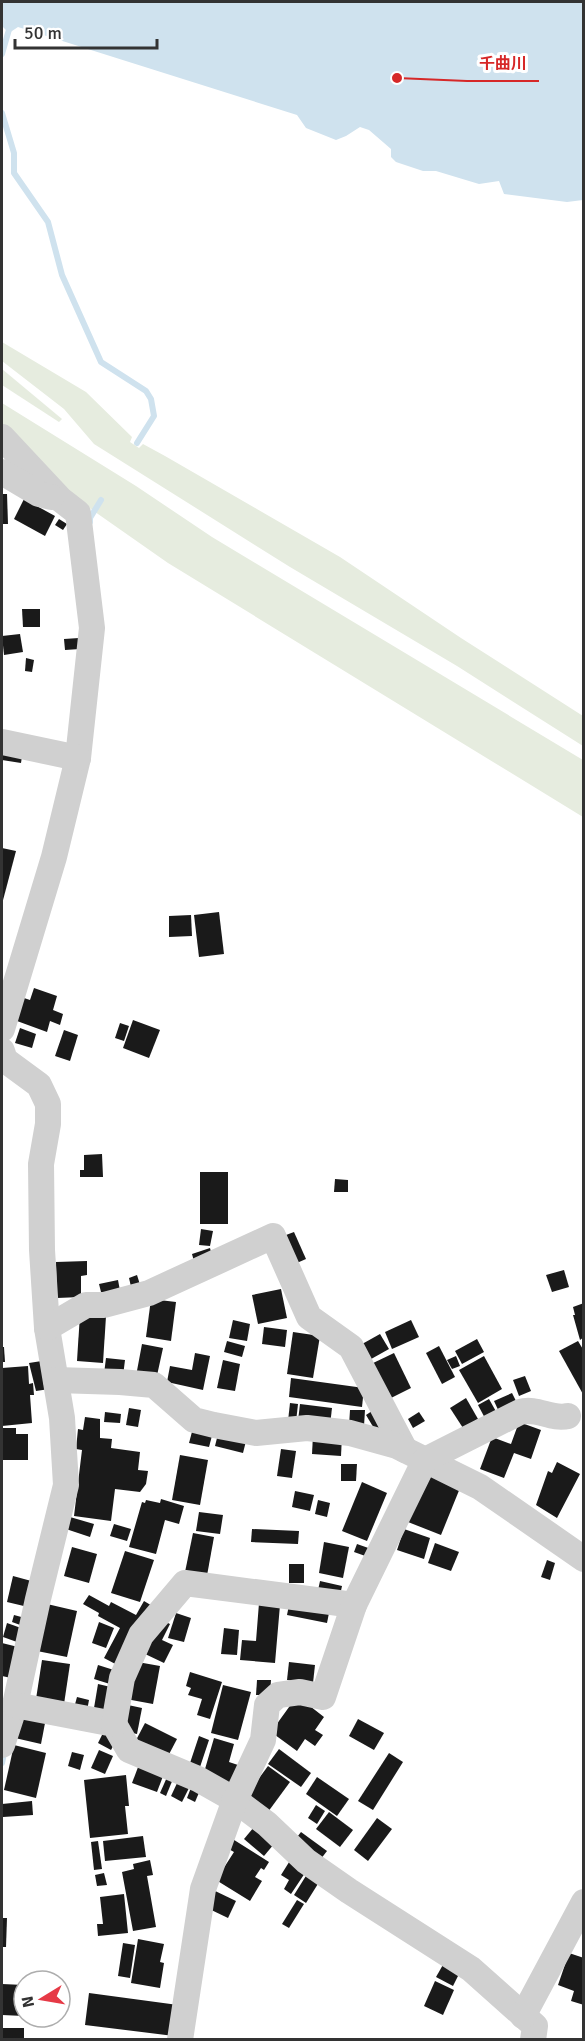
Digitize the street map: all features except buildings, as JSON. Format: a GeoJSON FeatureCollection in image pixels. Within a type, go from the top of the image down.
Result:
{"type":"FeatureCollection","features":[{"type":"Feature","properties":{"kind":"street"},"geometry":{"type":"LineString","coordinates":[[2,437],[60,499],[78,513],[92,628],[78,758],[54,857],[2,1029]]}},
{"type":"Feature","properties":{"kind":"street"},"geometry":{"type":"LineString","coordinates":[[2,472],[39,494],[60,499]]}},
{"type":"Feature","properties":{"kind":"street"},"geometry":{"type":"LineString","coordinates":[[2,742],[78,758]]}},
{"type":"Feature","properties":{"kind":"street"},"geometry":{"type":"LineString","coordinates":[[2,1052],[5,1060],[39,1085],[48,1104],[48,1124],[42,1164],[42,1250],[47,1328],[62,1418],[66,1485],[15,1705],[2,1745]]}},
{"type":"Feature","properties":{"kind":"street"},"geometry":{"type":"LineString","coordinates":[[47,1328],[86,1305],[104,1305],[149,1293],[273,1236],[309,1317],[351,1347],[415,1455]]}},
{"type":"Feature","properties":{"kind":"street"},"geometry":{"type":"LineString","coordinates":[[56,1380],[154,1385],[194,1420],[256,1433],[307,1428],[350,1432],[437,1464],[495,1496],[584,1558]]}},
{"type":"Feature","properties":{"kind":"street"},"geometry":{"type":"LineString","coordinates":[[180,2040],[203,1889],[235,1800],[263,1740],[267,1705],[278,1695],[300,1692],[323,1697],[354,1605],[415,1455],[520,1412],[529,1410],[559,1418],[568,1416]]}},
{"type":"Feature","properties":{"kind":"street"},"geometry":{"type":"LineString","coordinates":[[354,1605],[185,1583],[141,1635],[122,1678],[114,1724],[129,1750],[198,1779],[235,1800],[267,1824],[306,1861],[471,1969],[535,2026],[533,2040]]}},
{"type":"Feature","properties":{"kind":"street"},"geometry":{"type":"LineString","coordinates":[[15,1705],[114,1724]]}},
{"type":"Feature","properties":{"kind":"street"},"geometry":{"type":"LineString","coordinates":[[523,2016],[584,1902]]}},
{"type":"Feature","properties":{"kind":"shaded area"},"geometry":{"type":"Polygon","coordinates":[[[2,342],[86,392],[132,437],[130,442],[139,448],[143,444],[340,557],[583,716],[583,746],[457,666],[290,567],[94,444],[64,409],[2,361],[2,342]]]}},
{"type":"Feature","properties":{"kind":"shaded area"},"geometry":{"type":"Polygon","coordinates":[[[2,369],[62,419],[59,422],[2,385],[2,369]]]}},
{"type":"Feature","properties":{"kind":"shaded area"},"geometry":{"type":"Polygon","coordinates":[[[2,403],[136,486],[212,537],[583,760],[583,817],[168,563],[78,500],[2,432],[2,403]]]}},
{"type":"Feature","properties":{"kind":"water"},"geometry":{"type":"Polygon","coordinates":[[[2,2],[583,2],[583,200],[567,202],[504,194],[499,181],[479,184],[436,171],[423,171],[396,162],[391,157],[391,149],[369,130],[360,127],[336,140],[306,128],[297,115],[18,27],[9,33],[2,26],[2,2]]]}},
{"type":"Feature","properties":{"kind":"waterway"},"geometry":{"type":"LineString","coordinates":[[2,54],[10,26]]}},
{"type":"Feature","properties":{"kind":"waterway"},"geometry":{"type":"LineString","coordinates":[[2,113],[14,153],[14,173],[48,222],[62,275],[101,362],[146,391],[151,399],[154,416],[137,443]]}},
{"type":"Feature","properties":{"kind":"waterway"},"geometry":{"type":"LineString","coordinates":[[90,522],[101,500]]}},
{"type":"Feature","properties":{"kind":"waterway"},"geometry":{"type":"LineString","coordinates":[[2,1763],[5,1749]]}},
{"type":"Feature","properties":{"kind":"place","name":"千曲川"},"geometry":{"type":"Point","coordinates":[397,78]}}]}
